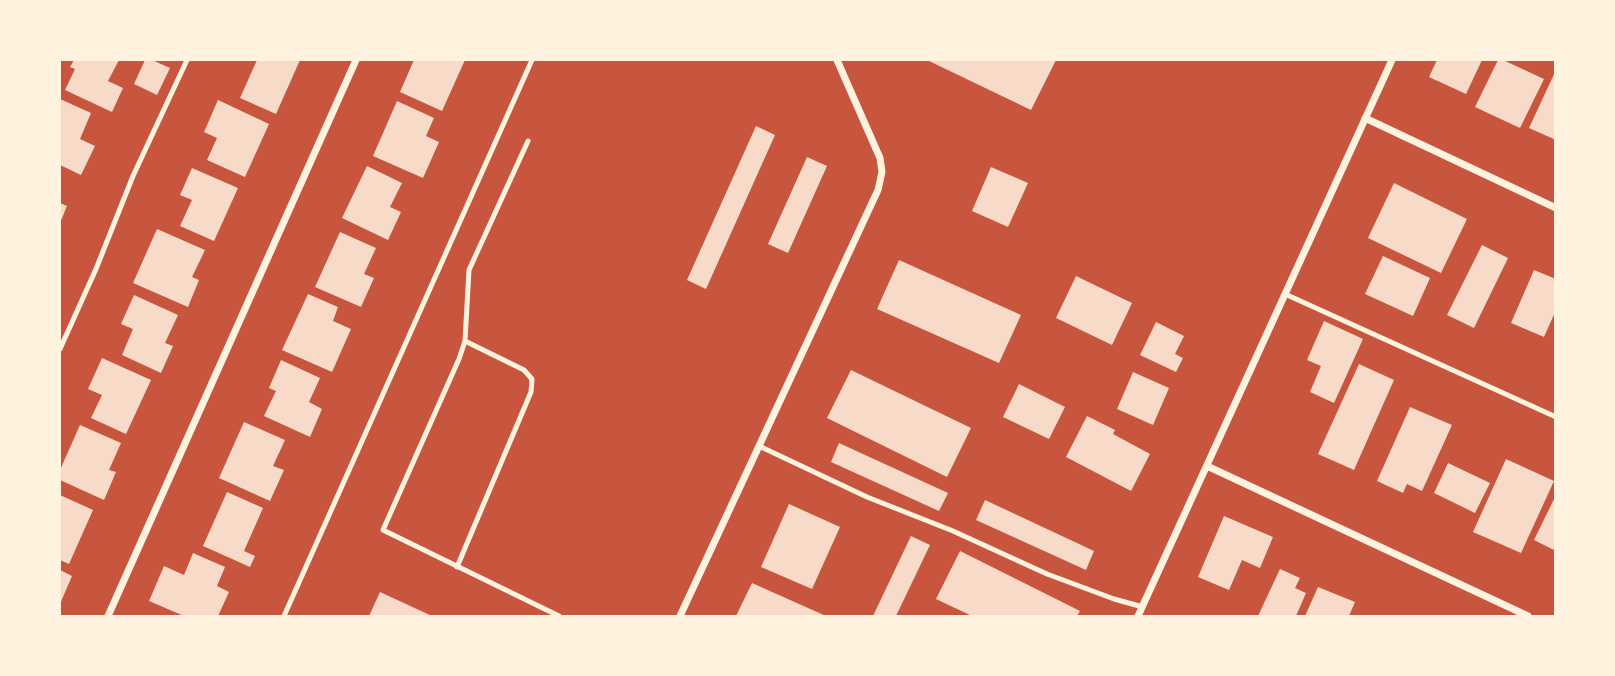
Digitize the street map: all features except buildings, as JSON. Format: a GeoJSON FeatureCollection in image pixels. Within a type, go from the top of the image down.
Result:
{"type":"FeatureCollection","features":[{"type":"Feature","properties":{"kind":"street"},"geometry":{"type":"LineString","coordinates":[[108,617],[356,60]]}},
{"type":"Feature","properties":{"kind":"street"},"geometry":{"type":"LineString","coordinates":[[680,617],[873,202],[882,172],[880,158],[837,60]]}},
{"type":"Feature","properties":{"kind":"street"},"geometry":{"type":"LineString","coordinates":[[1138,617],[1392,60]]}},
{"type":"Feature","properties":{"kind":"street"},"geometry":{"type":"LineString","coordinates":[[1365,118],[1556,208]]}},
{"type":"Feature","properties":{"kind":"street"},"geometry":{"type":"LineString","coordinates":[[1207,466],[1528,617]]}},
{"type":"Feature","properties":{"kind":"lane"},"geometry":{"type":"LineString","coordinates":[[60,349],[133,176],[187,60]]}},
{"type":"Feature","properties":{"kind":"lane"},"geometry":{"type":"LineString","coordinates":[[284,617],[532,60]]}},
{"type":"Feature","properties":{"kind":"lane"},"geometry":{"type":"LineString","coordinates":[[528,141],[469,270],[465,341],[383,530],[559,617]]}},
{"type":"Feature","properties":{"kind":"lane"},"geometry":{"type":"LineString","coordinates":[[1285,294],[1556,417]]}},
{"type":"Feature","properties":{"kind":"lane"},"geometry":{"type":"LineString","coordinates":[[457,566],[531,392],[532,379],[524,370],[465,341]]}},
{"type":"Feature","properties":{"kind":"lane"},"geometry":{"type":"LineString","coordinates":[[759,446],[1047,574],[1143,607]]}}]}
